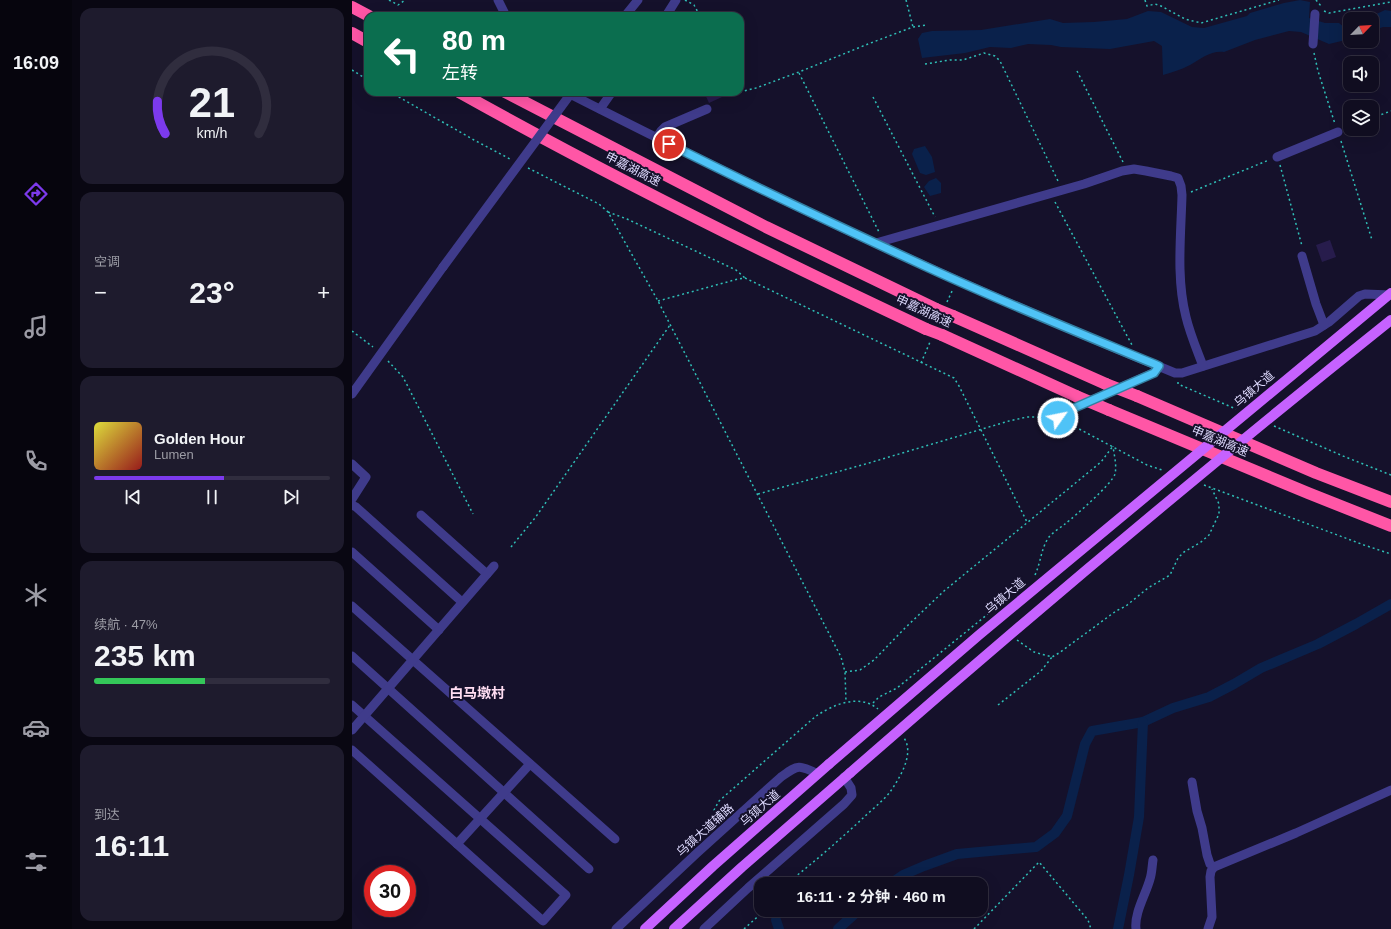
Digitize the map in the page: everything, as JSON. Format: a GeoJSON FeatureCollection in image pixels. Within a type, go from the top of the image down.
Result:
{"type":"FeatureCollection","features":[{"type":"Feature","properties":{"kind":"highway"},"geometry":{"type":"LineString","coordinates":[[352,7],[364,13]]}},
{"type":"Feature","properties":{"kind":"highway"},"geometry":{"type":"LineString","coordinates":[[352,33],[364,40]]}},
{"type":"Feature","properties":{"kind":"highway","name":"申嘉湖高速"},"geometry":{"type":"LineString","coordinates":[[466,96],[575,155],[670,204],[926,328],[1076,396],[1314,496],[1391,526]]}},
{"type":"Feature","properties":{"kind":"highway","name":"申嘉湖高速"},"geometry":{"type":"LineString","coordinates":[[513,96],[766,227],[936,309],[1106,384],[1316,473],[1391,502]]}},
{"type":"Feature","properties":{"kind":"main road","name":"乌镇大道"},"geometry":{"type":"LineString","coordinates":[[645,929],[829,764],[980,635],[1391,294]]}},
{"type":"Feature","properties":{"kind":"main road"},"geometry":{"type":"LineString","coordinates":[[674,929],[742,867],[999,643],[1169,501],[1391,320]]}},
{"type":"Feature","properties":{"kind":"street"},"geometry":{"type":"LineString","coordinates":[[498,0],[504,12]]}},
{"type":"Feature","properties":{"kind":"street"},"geometry":{"type":"LineString","coordinates":[[628,12],[638,0]]}},
{"type":"Feature","properties":{"kind":"street"},"geometry":{"type":"LineString","coordinates":[[668,12],[676,0]]}},
{"type":"Feature","properties":{"kind":"street"},"geometry":{"type":"LineString","coordinates":[[1313,44],[1315,14]]}},
{"type":"Feature","properties":{"kind":"street"},"geometry":{"type":"LineString","coordinates":[[352,394],[380,353],[569,96]]}},
{"type":"Feature","properties":{"kind":"street"},"geometry":{"type":"LineString","coordinates":[[574,96],[745,181],[879,242],[929,268],[1043,318],[1175,373],[1182,373],[1308,333],[1324,325],[1359,296],[1365,294],[1391,294]]}},
{"type":"Feature","properties":{"kind":"street"},"geometry":{"type":"LineString","coordinates":[[600,109],[609,96]]}},
{"type":"Feature","properties":{"kind":"street"},"geometry":{"type":"LineString","coordinates":[[657,138],[665,127],[706,109]]}},
{"type":"Feature","properties":{"kind":"street"},"geometry":{"type":"LineString","coordinates":[[1277,157],[1338,132]]}},
{"type":"Feature","properties":{"kind":"street"},"geometry":{"type":"LineString","coordinates":[[879,242],[938,224],[1063,190],[1127,170],[1134,169],[1178,178],[1182,195],[1180,272],[1182,296],[1186,318],[1203,366]]}},
{"type":"Feature","properties":{"kind":"street"},"geometry":{"type":"LineString","coordinates":[[1302,256],[1316,304],[1324,325]]}},
{"type":"Feature","properties":{"kind":"street"},"geometry":{"type":"LineString","coordinates":[[1058,418],[1065,412],[1154,373],[1159,366]]}},
{"type":"Feature","properties":{"kind":"street"},"geometry":{"type":"LineString","coordinates":[[352,464],[366,477],[352,499]]}},
{"type":"Feature","properties":{"kind":"street"},"geometry":{"type":"LineString","coordinates":[[352,505],[462,602]]}},
{"type":"Feature","properties":{"kind":"street"},"geometry":{"type":"LineString","coordinates":[[421,515],[487,574]]}},
{"type":"Feature","properties":{"kind":"street"},"geometry":{"type":"LineString","coordinates":[[352,552],[439,630]]}},
{"type":"Feature","properties":{"kind":"street"},"geometry":{"type":"LineString","coordinates":[[352,730],[494,566]]}},
{"type":"Feature","properties":{"kind":"street"},"geometry":{"type":"LineString","coordinates":[[352,606],[615,839]]}},
{"type":"Feature","properties":{"kind":"street"},"geometry":{"type":"LineString","coordinates":[[352,656],[589,870]]}},
{"type":"Feature","properties":{"kind":"street"},"geometry":{"type":"LineString","coordinates":[[352,705],[566,895],[544,921],[352,750]]}},
{"type":"Feature","properties":{"kind":"street"},"geometry":{"type":"LineString","coordinates":[[457,844],[530,764]]}},
{"type":"Feature","properties":{"kind":"street","name":"乌镇大道辅路"},"geometry":{"type":"LineString","coordinates":[[616,929],[781,777],[793,768],[799,766],[805,767],[818,774]]}},
{"type":"Feature","properties":{"kind":"street"},"geometry":{"type":"LineString","coordinates":[[704,929],[844,804],[852,795],[847,775]]}},
{"type":"Feature","properties":{"kind":"street"},"geometry":{"type":"LineString","coordinates":[[1192,782],[1196,811],[1202,828],[1207,855],[1210,864],[1214,867]]}},
{"type":"Feature","properties":{"kind":"street"},"geometry":{"type":"LineString","coordinates":[[1208,929],[1212,917],[1210,877],[1211,871],[1214,867],[1296,833],[1391,790]]}},
{"type":"Feature","properties":{"kind":"street"},"geometry":{"type":"LineString","coordinates":[[1136,929],[1136,916],[1151,877],[1153,860]]}},
{"type":"Feature","properties":{"kind":"path"},"geometry":{"type":"LineString","coordinates":[[389,0],[398,5],[405,0]]}},
{"type":"Feature","properties":{"kind":"path"},"geometry":{"type":"LineString","coordinates":[[685,0],[694,5],[698,12]]}},
{"type":"Feature","properties":{"kind":"path"},"geometry":{"type":"LineString","coordinates":[[906,0],[914,27]]}},
{"type":"Feature","properties":{"kind":"path"},"geometry":{"type":"LineString","coordinates":[[1145,0],[1147,6],[1155,4],[1185,19],[1201,23],[1279,0]]}},
{"type":"Feature","properties":{"kind":"path"},"geometry":{"type":"LineString","coordinates":[[1316,0],[1323,10],[1329,13],[1391,2]]}},
{"type":"Feature","properties":{"kind":"path"},"geometry":{"type":"LineString","coordinates":[[744,91],[799,72],[914,27],[926,25]]}},
{"type":"Feature","properties":{"kind":"path"},"geometry":{"type":"LineString","coordinates":[[1313,44],[1318,71],[1372,240]]}},
{"type":"Feature","properties":{"kind":"path"},"geometry":{"type":"LineString","coordinates":[[925,64],[950,60],[964,60],[984,53],[995,56],[1000,61],[1063,190]]}},
{"type":"Feature","properties":{"kind":"path"},"geometry":{"type":"LineString","coordinates":[[352,70],[364,78]]}},
{"type":"Feature","properties":{"kind":"path"},"geometry":{"type":"LineString","coordinates":[[1077,71],[1127,170]]}},
{"type":"Feature","properties":{"kind":"path"},"geometry":{"type":"LineString","coordinates":[[799,72],[879,242]]}},
{"type":"Feature","properties":{"kind":"path"},"geometry":{"type":"LineString","coordinates":[[397,96],[474,140],[515,161]]}},
{"type":"Feature","properties":{"kind":"path"},"geometry":{"type":"LineString","coordinates":[[872,96],[938,224]]}},
{"type":"Feature","properties":{"kind":"path"},"geometry":{"type":"LineString","coordinates":[[1379,115],[1391,111]]}},
{"type":"Feature","properties":{"kind":"path"},"geometry":{"type":"LineString","coordinates":[[1182,195],[1277,157],[1303,250],[1302,256]]}},
{"type":"Feature","properties":{"kind":"path"},"geometry":{"type":"LineString","coordinates":[[522,165],[599,204],[608,212],[658,301],[842,657],[845,672],[846,702]]}},
{"type":"Feature","properties":{"kind":"path"},"geometry":{"type":"LineString","coordinates":[[1051,193],[1133,347]]}},
{"type":"Feature","properties":{"kind":"path"},"geometry":{"type":"LineString","coordinates":[[608,212],[627,219],[736,270],[746,278],[954,378],[1027,522]]}},
{"type":"Feature","properties":{"kind":"path"},"geometry":{"type":"LineString","coordinates":[[658,301],[746,278]]}},
{"type":"Feature","properties":{"kind":"path"},"geometry":{"type":"LineString","coordinates":[[511,547],[535,518],[670,325]]}},
{"type":"Feature","properties":{"kind":"path"},"geometry":{"type":"LineString","coordinates":[[352,331],[380,353],[403,377],[473,514]]}},
{"type":"Feature","properties":{"kind":"path"},"geometry":{"type":"LineString","coordinates":[[1175,373],[1178,384],[1236,409]]}},
{"type":"Feature","properties":{"kind":"path"},"geometry":{"type":"LineString","coordinates":[[757,494],[1027,417],[1058,418],[1147,465],[1162,470]]}},
{"type":"Feature","properties":{"kind":"path"},"geometry":{"type":"LineString","coordinates":[[1271,425],[1391,475]]}},
{"type":"Feature","properties":{"kind":"path"},"geometry":{"type":"LineString","coordinates":[[845,672],[860,670],[874,660],[944,591],[1101,462],[1113,446]]}},
{"type":"Feature","properties":{"kind":"path"},"geometry":{"type":"LineString","coordinates":[[1035,575],[1040,565],[1043,547],[1050,536],[1106,486],[1115,475],[1113,446]]}},
{"type":"Feature","properties":{"kind":"path"},"geometry":{"type":"LineString","coordinates":[[1198,483],[1391,555]]}},
{"type":"Feature","properties":{"kind":"path"},"geometry":{"type":"LineString","coordinates":[[998,705],[1041,670],[1052,657],[1060,653],[1116,611],[1126,606],[1148,588],[1170,575],[1178,558],[1184,552],[1201,542],[1209,535],[1219,514],[1219,504],[1212,488]]}},
{"type":"Feature","properties":{"kind":"path"},"geometry":{"type":"LineString","coordinates":[[872,704],[879,697],[897,688],[999,604]]}},
{"type":"Feature","properties":{"kind":"path"},"geometry":{"type":"LineString","coordinates":[[987,614],[993,619]]}},
{"type":"Feature","properties":{"kind":"path"},"geometry":{"type":"LineString","coordinates":[[1014,638],[1034,652],[1052,657]]}},
{"type":"Feature","properties":{"kind":"path"},"geometry":{"type":"LineString","coordinates":[[974,929],[1039,862],[1088,920],[1091,929]]}},
{"type":"Feature","properties":{"kind":"path"},"geometry":{"type":"LineString","coordinates":[[744,929],[757,917]]}},
{"type":"Feature","properties":{"kind":"water"},"geometry":{"type":"Polygon","coordinates":[[[1300,0],[1310,2],[1309,18],[1325,23],[1339,23],[1343,26],[1343,41],[1329,44],[1301,32],[1289,31],[1255,40],[1224,52],[1215,52],[1187,67],[1163,75],[1162,46],[1154,41],[1110,49],[1028,44],[1011,48],[990,47],[965,53],[922,58],[918,39],[922,33],[932,31],[981,30],[1050,19],[1063,23],[1127,19],[1148,11],[1161,12],[1192,27],[1204,28],[1247,16],[1250,13],[1300,0]]]}},
{"type":"Feature","properties":{"kind":"water"},"geometry":{"type":"Polygon","coordinates":[[[1385,10],[1391,11],[1391,27],[1379,28],[1379,13],[1385,10]]]}},
{"type":"Feature","properties":{"kind":"water"},"geometry":{"type":"Polygon","coordinates":[[[925,146],[932,157],[935,172],[926,175],[920,173],[912,154],[914,149],[925,146]]]}},
{"type":"Feature","properties":{"kind":"water"},"geometry":{"type":"Polygon","coordinates":[[[936,178],[941,183],[941,193],[930,196],[924,187],[929,181],[936,178]]]}},
{"type":"Feature","properties":{"kind":"building"},"geometry":{"type":"Polygon","coordinates":[[[706,96],[722,96],[722,97],[709,103],[706,96]]]}},
{"type":"Feature","properties":{"kind":"building"},"geometry":{"type":"Polygon","coordinates":[[[1330,240],[1336,257],[1322,262],[1316,245],[1330,240]]]}},
{"type":"Feature","properties":{"kind":"waterway"},"geometry":{"type":"LineString","coordinates":[[900,877],[924,866],[957,854],[1036,847],[1055,833],[1067,816],[1085,744],[1092,731],[1143,722],[1173,708],[1209,697],[1261,668],[1318,644],[1391,604]]}},
{"type":"Feature","properties":{"kind":"waterway"},"geometry":{"type":"LineString","coordinates":[[1118,929],[1139,817],[1143,722]]}},
{"type":"Feature","properties":{"kind":"waterway"},"geometry":{"type":"LineString","coordinates":[[838,929],[851,917]]}},
{"type":"Feature","properties":{"kind":"waterway"},"geometry":{"type":"LineString","coordinates":[[776,920],[779,929]]}},
{"type":"Feature","properties":{"kind":"district","name":"白马墩村"},"geometry":{"type":"Point","coordinates":[477,693]}},
{"type":"Feature","properties":{"kind":"route"},"geometry":{"type":"LineString","coordinates":[[669,144],[929,268],[1043,318],[1159,366],[1154,373],[1065,412],[1058,418]]}}]}
